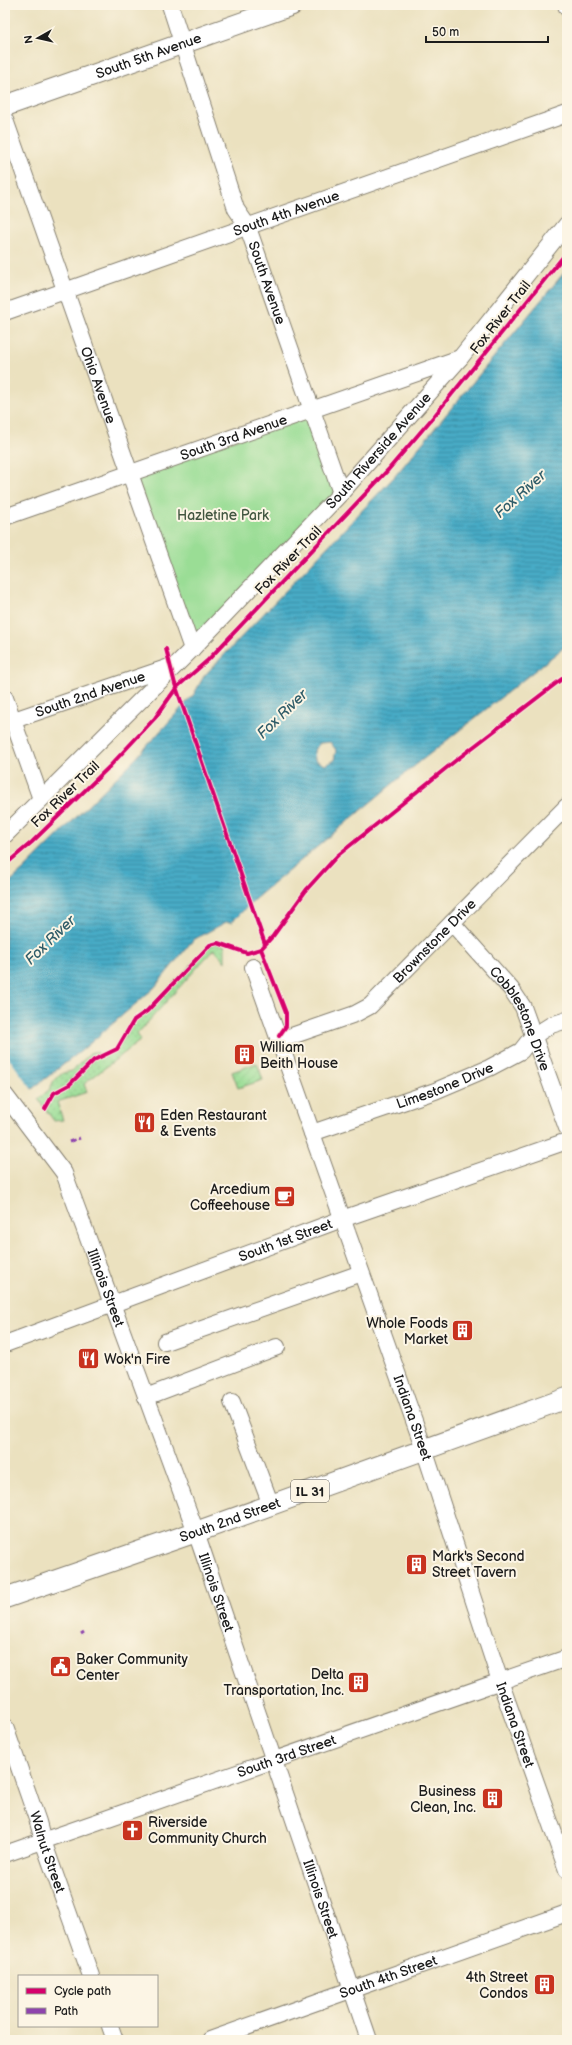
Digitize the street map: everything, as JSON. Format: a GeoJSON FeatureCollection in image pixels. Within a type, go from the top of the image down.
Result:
{"type":"FeatureCollection","features":[{"type":"Feature","properties":{"kind":"main road","name":"South 5th Avenue"},"geometry":{"type":"LineString","coordinates":[[5,106],[292,5]]}},
{"type":"Feature","properties":{"kind":"main road","name":"South 2nd Street"},"geometry":{"type":"LineString","coordinates":[[5,1598],[196,1532],[567,1398]]}},
{"type":"Feature","properties":{"kind":"street","name":"South Avenue"},"geometry":{"type":"LineString","coordinates":[[170,5],[184,43],[236,209],[247,225],[341,493]]}},
{"type":"Feature","properties":{"kind":"street","name":"South 4th Avenue"},"geometry":{"type":"LineString","coordinates":[[5,312],[247,225],[567,114]]}},
{"type":"Feature","properties":{"kind":"street","name":"Ohio Avenue"},"geometry":{"type":"LineString","coordinates":[[5,120],[192,649]]}},
{"type":"Feature","properties":{"kind":"street","name":"South Riverside Avenue"},"geometry":{"type":"LineString","coordinates":[[5,835],[192,649],[341,493],[461,357],[567,224]]}},
{"type":"Feature","properties":{"kind":"street","name":"South 3rd Avenue"},"geometry":{"type":"LineString","coordinates":[[5,517],[311,408],[461,357]]}},
{"type":"Feature","properties":{"kind":"street","name":"South 2nd Avenue"},"geometry":{"type":"LineString","coordinates":[[9,721],[176,665]]}},
{"type":"Feature","properties":{"kind":"street"},"geometry":{"type":"LineString","coordinates":[[5,698],[9,721],[41,798]]}},
{"type":"Feature","properties":{"kind":"street","name":"Brownstone Drive"},"geometry":{"type":"LineString","coordinates":[[280,1040],[355,1014],[370,1006],[567,806]]}},
{"type":"Feature","properties":{"kind":"street","name":"Cobblestone Drive"},"geometry":{"type":"LineString","coordinates":[[452,923],[512,989],[522,1007],[567,1128]]}},
{"type":"Feature","properties":{"kind":"street","name":"Indiana Street"},"geometry":{"type":"LineString","coordinates":[[253,967],[424,1450],[500,1681],[567,1870]]}},
{"type":"Feature","properties":{"kind":"street","name":"Limestone Drive"},"geometry":{"type":"LineString","coordinates":[[312,1132],[435,1091],[482,1071],[521,1051],[532,1037],[551,1025],[567,1020]]}},
{"type":"Feature","properties":{"kind":"street","name":"Illinois Street"},"geometry":{"type":"LineString","coordinates":[[5,1095],[64,1173],[196,1532],[369,2040]]}},
{"type":"Feature","properties":{"kind":"street","name":"South 1st Street"},"geometry":{"type":"LineString","coordinates":[[5,1344],[113,1306],[342,1219],[567,1141]]}},
{"type":"Feature","properties":{"kind":"street"},"geometry":{"type":"LineString","coordinates":[[165,1342],[361,1273]]}},
{"type":"Feature","properties":{"kind":"street"},"geometry":{"type":"LineString","coordinates":[[146,1397],[277,1347]]}},
{"type":"Feature","properties":{"kind":"street"},"geometry":{"type":"LineString","coordinates":[[232,1402],[271,1505]]}},
{"type":"Feature","properties":{"kind":"street","name":"South 3rd Street"},"geometry":{"type":"LineString","coordinates":[[5,1854],[567,1658]]}},
{"type":"Feature","properties":{"kind":"street","name":"Walnut Street"},"geometry":{"type":"LineString","coordinates":[[5,1727],[38,1822],[43,1841],[91,1975]]}},
{"type":"Feature","properties":{"kind":"street","name":"South 4th Street"},"geometry":{"type":"LineString","coordinates":[[210,2040],[351,1988],[567,1912]]}},
{"type":"Feature","properties":{"kind":"street"},"geometry":{"type":"LineString","coordinates":[[110,2027],[115,2040]]}},
{"type":"Feature","properties":{"kind":"green space","name":"Hazletine Park"},"geometry":{"type":"Polygon","coordinates":[[[308,414],[338,495],[194,639],[134,475],[308,414]]]}},
{"type":"Feature","properties":{"kind":"green space"},"geometry":{"type":"Polygon","coordinates":[[[218,943],[225,946],[225,962],[214,949],[137,1034],[141,1040],[84,1084],[87,1092],[57,1102],[63,1120],[54,1121],[38,1099],[50,1089],[54,1080],[63,1073],[72,1071],[92,1052],[96,1052],[102,1056],[117,1049],[134,1020],[147,1011],[210,945],[218,943]]]}},
{"type":"Feature","properties":{"kind":"green space"},"geometry":{"type":"Polygon","coordinates":[[[257,1063],[263,1080],[238,1088],[232,1072],[257,1063]]]}},
{"type":"Feature","properties":{"kind":"water","name":"Fox River"},"geometry":{"type":"Polygon","coordinates":[[[567,269],[567,645],[402,776],[256,898],[232,922],[226,922],[193,940],[154,988],[81,1051],[5,1110],[5,886],[137,757],[194,694],[204,676],[395,476],[567,269]],[[330,742],[320,743],[314,750],[315,760],[325,765],[334,760],[336,750],[330,742]]]}},
{"type":"Feature","properties":{"kind":"pier"},"geometry":{"type":"Polygon","coordinates":[[[5,1053],[33,1091],[5,1112],[5,1053]]]}},
{"type":"Feature","properties":{"kind":"marked path"},"geometry":{"type":"LineString","coordinates":[[69,1142],[80,1138]]}},
{"type":"Feature","properties":{"kind":"cycle path","name":"Fox River Trail"},"geometry":{"type":"LineString","coordinates":[[5,865],[32,842],[109,767],[155,718],[177,687],[208,660],[388,470],[435,415],[567,252]]}},
{"type":"Feature","properties":{"kind":"cycle path"},"geometry":{"type":"LineString","coordinates":[[166,649],[175,684],[265,944]]}},
{"type":"Feature","properties":{"kind":"cycle path"},"geometry":{"type":"LineString","coordinates":[[45,1109],[54,1093],[69,1085],[94,1060],[117,1049],[134,1020],[147,1011],[210,945],[218,943],[247,953],[261,949],[273,936],[307,889],[337,856],[455,761],[567,675]]}},
{"type":"Feature","properties":{"kind":"cycle path"},"geometry":{"type":"LineString","coordinates":[[261,949],[286,1013],[286,1026],[279,1036]]}},
{"type":"Feature","properties":{"kind":"place","name":"William Beith House"},"geometry":{"type":"Point","coordinates":[244,1055]}},
{"type":"Feature","properties":{"kind":"place","name":"Eden Restaurant & Events"},"geometry":{"type":"Point","coordinates":[145,1123]}},
{"type":"Feature","properties":{"kind":"place","name":"Arcedium Coffeehouse"},"geometry":{"type":"Point","coordinates":[285,1197]}},
{"type":"Feature","properties":{"kind":"place","name":"Whole Foods Market"},"geometry":{"type":"Point","coordinates":[463,1331]}},
{"type":"Feature","properties":{"kind":"place","name":"Wok'n Fire"},"geometry":{"type":"Point","coordinates":[89,1359]}},
{"type":"Feature","properties":{"kind":"place","name":"Mark's Second Street Tavern"},"geometry":{"type":"Point","coordinates":[416,1564]}},
{"type":"Feature","properties":{"kind":"place","name":"Baker Community Center"},"geometry":{"type":"Point","coordinates":[61,1667]}},
{"type":"Feature","properties":{"kind":"place","name":"Delta Transportation, Inc."},"geometry":{"type":"Point","coordinates":[359,1682]}},
{"type":"Feature","properties":{"kind":"place","name":"Business Clean, Inc."},"geometry":{"type":"Point","coordinates":[492,1799]}},
{"type":"Feature","properties":{"kind":"place","name":"Riverside Community Church"},"geometry":{"type":"Point","coordinates":[133,1830]}},
{"type":"Feature","properties":{"kind":"place","name":"4th Street Condos"},"geometry":{"type":"Point","coordinates":[544,1985]}}]}
